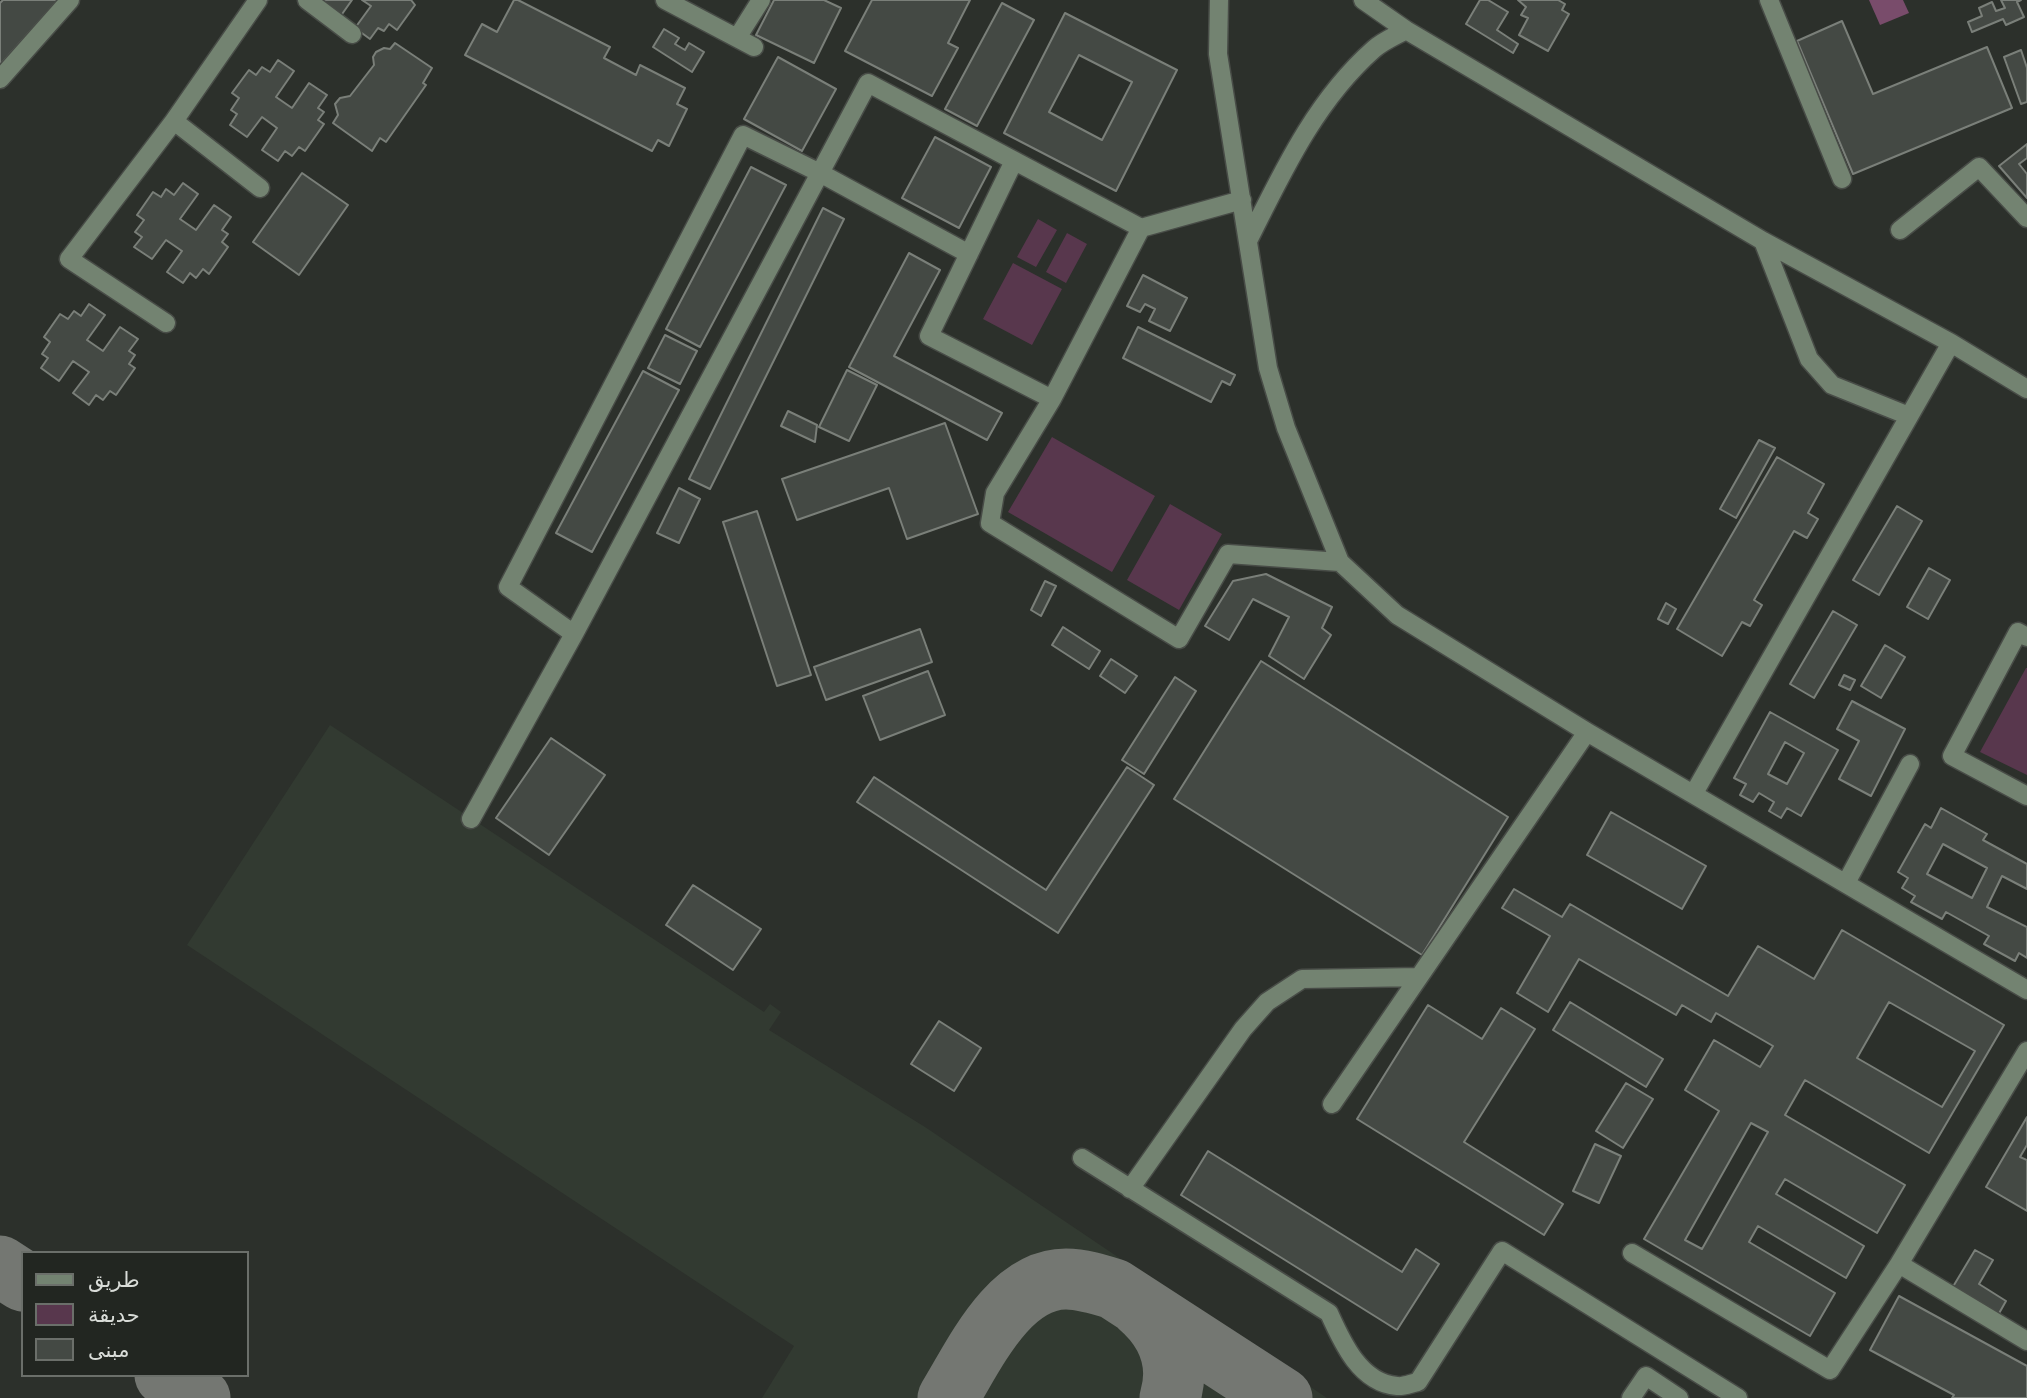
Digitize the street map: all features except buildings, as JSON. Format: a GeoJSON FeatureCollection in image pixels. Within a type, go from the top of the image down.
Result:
{"type":"FeatureCollection","features":[{"type":"Feature","properties":{"kind":"street"},"geometry":{"type":"LineString","coordinates":[[0,79],[70,0]]}},
{"type":"Feature","properties":{"kind":"street"},"geometry":{"type":"LineString","coordinates":[[166,323],[69,259],[174,121],[258,0]]}},
{"type":"Feature","properties":{"kind":"street"},"geometry":{"type":"LineString","coordinates":[[307,0],[352,34]]}},
{"type":"Feature","properties":{"kind":"street"},"geometry":{"type":"LineString","coordinates":[[665,0],[754,47]]}},
{"type":"Feature","properties":{"kind":"street"},"geometry":{"type":"LineString","coordinates":[[737,38],[761,0]]}},
{"type":"Feature","properties":{"kind":"street"},"geometry":{"type":"LineString","coordinates":[[1219,0],[1218,54],[1268,368],[1286,428],[1340,562],[1397,615],[1587,732],[2027,990]]}},
{"type":"Feature","properties":{"kind":"street"},"geometry":{"type":"LineString","coordinates":[[1363,0],[1406,30],[1763,241],[1951,343],[2027,389]]}},
{"type":"Feature","properties":{"kind":"street"},"geometry":{"type":"LineString","coordinates":[[1769,0],[1842,179]]}},
{"type":"Feature","properties":{"kind":"street"},"geometry":{"type":"LineString","coordinates":[[1248,242],[1293,150],[1336,88],[1375,48],[1406,30]]}},
{"type":"Feature","properties":{"kind":"street"},"geometry":{"type":"LineString","coordinates":[[471,819],[574,634],[868,83],[1142,228],[1242,200]]}},
{"type":"Feature","properties":{"kind":"street"},"geometry":{"type":"LineString","coordinates":[[174,121],[260,188]]}},
{"type":"Feature","properties":{"kind":"street"},"geometry":{"type":"LineString","coordinates":[[574,634],[508,587],[743,135],[820,173],[968,254]]}},
{"type":"Feature","properties":{"kind":"street"},"geometry":{"type":"LineString","coordinates":[[1014,161],[929,336],[1052,399]]}},
{"type":"Feature","properties":{"kind":"street"},"geometry":{"type":"LineString","coordinates":[[1899,230],[1979,167],[2027,218]]}},
{"type":"Feature","properties":{"kind":"street"},"geometry":{"type":"LineString","coordinates":[[1142,228],[1052,399],[995,493],[990,523],[1179,639],[1228,554],[1340,562]]}},
{"type":"Feature","properties":{"kind":"street"},"geometry":{"type":"LineString","coordinates":[[1763,241],[1808,359],[1832,385],[1909,416]]}},
{"type":"Feature","properties":{"kind":"street"},"geometry":{"type":"LineString","coordinates":[[1694,793],[1951,343]]}},
{"type":"Feature","properties":{"kind":"street"},"geometry":{"type":"LineString","coordinates":[[2027,637],[2018,632],[1952,756],[2027,796]]}},
{"type":"Feature","properties":{"kind":"street"},"geometry":{"type":"LineString","coordinates":[[1332,1104],[1587,732]]}},
{"type":"Feature","properties":{"kind":"street"},"geometry":{"type":"LineString","coordinates":[[1846,883],[1910,764]]}},
{"type":"Feature","properties":{"kind":"street"},"geometry":{"type":"LineString","coordinates":[[1130,1189],[1243,1030],[1267,1002],[1303,979],[1419,977]]}},
{"type":"Feature","properties":{"kind":"street"},"geometry":{"type":"LineString","coordinates":[[1632,1253],[1830,1370],[1899,1264],[2027,1051]]}},
{"type":"Feature","properties":{"kind":"street"},"geometry":{"type":"LineString","coordinates":[[1082,1158],[1329,1313],[1341,1340],[1366,1375],[1397,1386],[1419,1382],[1502,1251],[1738,1398]]}},
{"type":"Feature","properties":{"kind":"street"},"geometry":{"type":"LineString","coordinates":[[1899,1264],[2027,1341]]}},
{"type":"Feature","properties":{"kind":"street"},"geometry":{"type":"LineString","coordinates":[[1631,1398],[1646,1376],[1679,1398]]}},
{"type":"Feature","properties":{"kind":"shaded area"},"geometry":{"type":"Polygon","coordinates":[[[1869,0],[1903,0],[1909,13],[1880,25],[1869,0]]]}},
{"type":"Feature","properties":{"kind":"shaded area"},"geometry":{"type":"Polygon","coordinates":[[[330,725],[764,1012],[770,1004],[781,1012],[769,1030],[925,1127],[1327,1398],[762,1398],[794,1346],[187,945],[330,725]]]}},
{"type":"Feature","properties":{"kind":"green space"},"geometry":{"type":"Polygon","coordinates":[[[1038,219],[1057,230],[1036,267],[1017,257],[1038,219]]]}},
{"type":"Feature","properties":{"kind":"green space"},"geometry":{"type":"Polygon","coordinates":[[[1067,233],[1087,244],[1066,283],[1046,272],[1067,233]]]}},
{"type":"Feature","properties":{"kind":"green space"},"geometry":{"type":"Polygon","coordinates":[[[1013,263],[1062,289],[1032,345],[983,319],[1013,263]]]}},
{"type":"Feature","properties":{"kind":"green space"},"geometry":{"type":"Polygon","coordinates":[[[1052,437],[1155,496],[1112,572],[1008,512],[1052,437]]]}},
{"type":"Feature","properties":{"kind":"green space"},"geometry":{"type":"Polygon","coordinates":[[[1170,504],[1222,534],[1179,610],[1127,580],[1170,504]]]}},
{"type":"Feature","properties":{"kind":"green space"},"geometry":{"type":"Polygon","coordinates":[[[2027,668],[2027,775],[1980,752],[2027,668]]]}},
{"type":"Feature","properties":{"kind":"taxiway"},"geometry":{"type":"LineString","coordinates":[[0,1266],[21,1280]]}},
{"type":"Feature","properties":{"kind":"taxiway"},"geometry":{"type":"LineString","coordinates":[[948,1398],[981,1342],[1010,1306],[1045,1282],[1066,1279],[1114,1289],[1282,1398]]}},
{"type":"Feature","properties":{"kind":"taxiway"},"geometry":{"type":"LineString","coordinates":[[1139,1306],[1157,1325],[1169,1347],[1174,1371],[1170,1398]]}},
{"type":"Feature","properties":{"kind":"taxiway"},"geometry":{"type":"LineString","coordinates":[[168,1377],[200,1398]]}}]}
